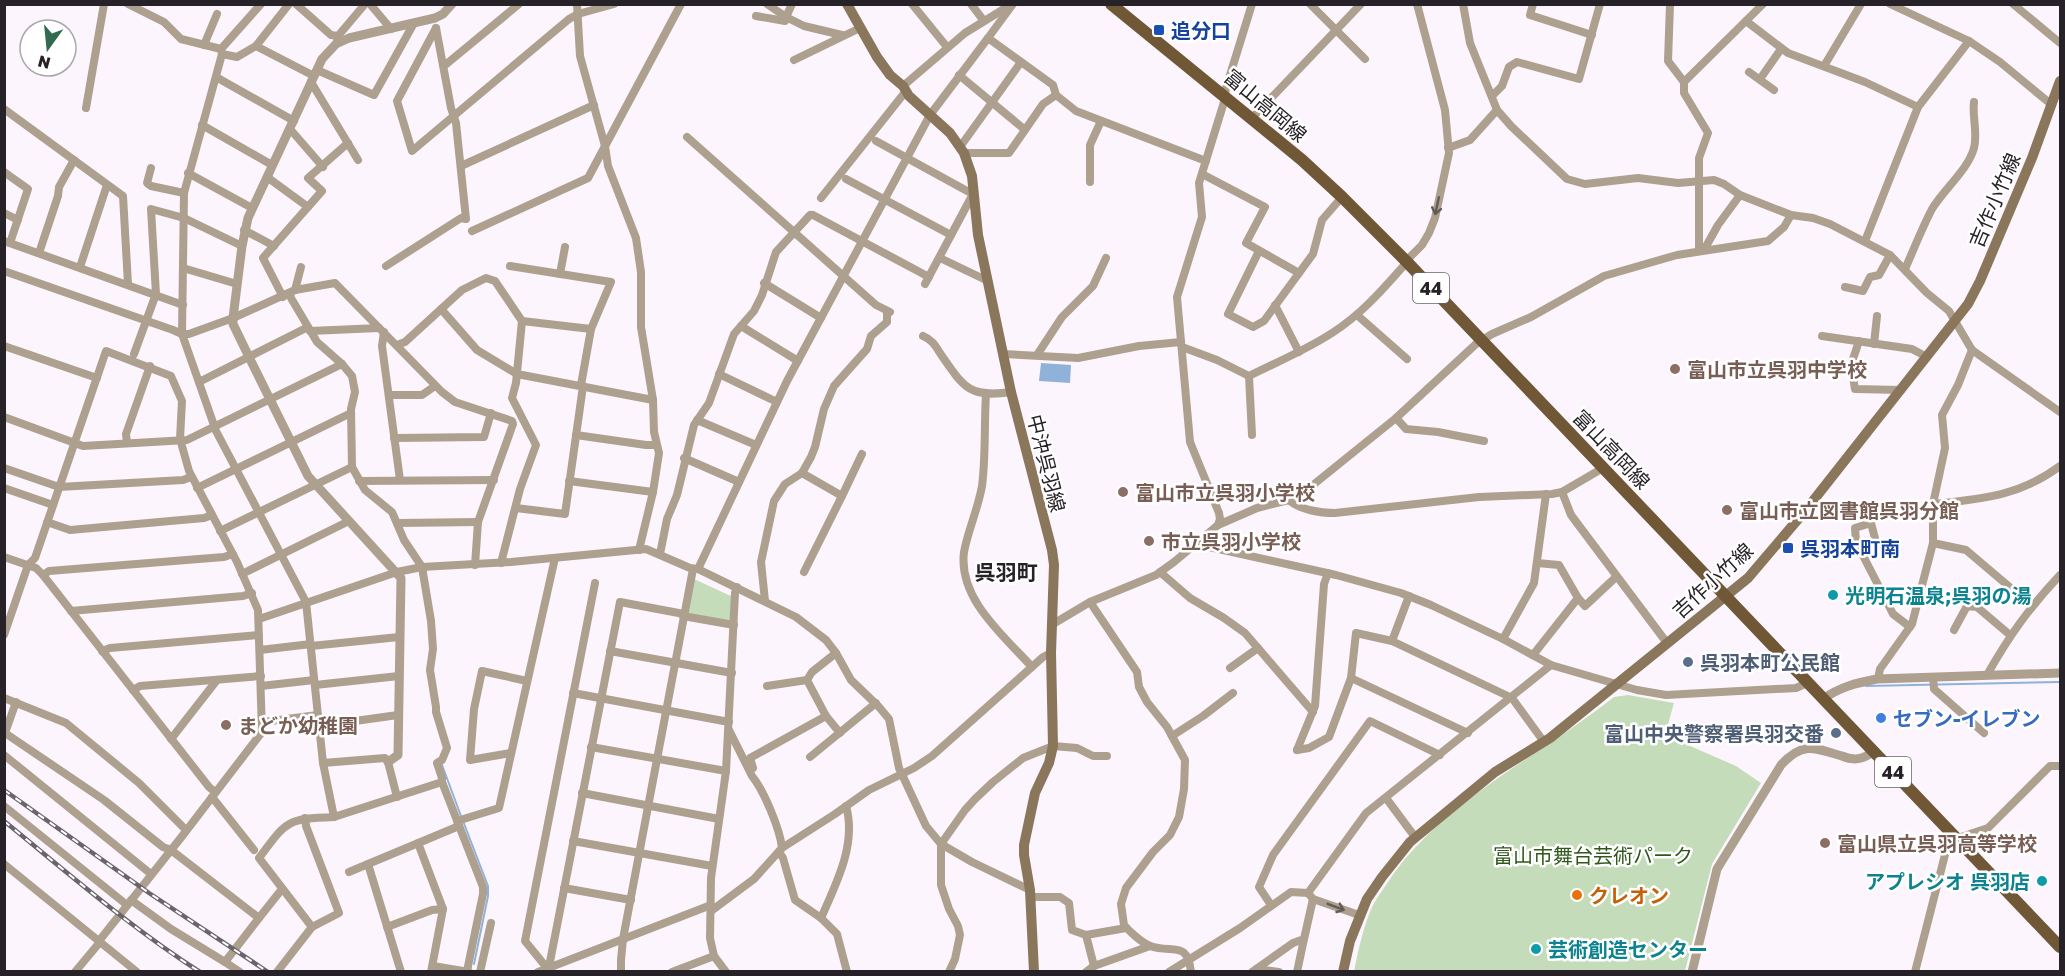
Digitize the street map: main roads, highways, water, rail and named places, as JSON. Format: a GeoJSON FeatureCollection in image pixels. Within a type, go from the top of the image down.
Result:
{"type":"FeatureCollection","features":[{"type":"Feature","properties":{"kind":"main road","name":"中沖呉羽線"},"geometry":{"type":"LineString","coordinates":[[847,4],[877,57],[891,75],[951,133],[962,150],[972,176],[978,235],[1011,392],[1053,557],[1051,653],[1053,746],[1049,763],[1035,793],[1025,831],[1024,855],[1030,894],[1034,972]]}},
{"type":"Feature","properties":{"kind":"main road","name":"富山高岡線"},"geometry":{"type":"LineString","coordinates":[[1111,4],[1225,95],[1342,196],[2061,947]]}},
{"type":"Feature","properties":{"kind":"main road","name":"吉作小竹線"},"geometry":{"type":"LineString","coordinates":[[1343,972],[1350,940],[1359,915],[1378,882],[1415,837],[1496,772],[1544,742],[1727,597],[1748,578],[1788,532],[1968,304],[2056,100],[2061,81]]}},
{"type":"Feature","properties":{"kind":"water"},"geometry":{"type":"Polygon","coordinates":[[[1041,363],[1071,365],[1070,383],[1039,381],[1041,363]]]}},
{"type":"Feature","properties":{"kind":"waterway"},"geometry":{"type":"LineString","coordinates":[[1866,686],[2060,682]]}},
{"type":"Feature","properties":{"kind":"waterway"},"geometry":{"type":"LineString","coordinates":[[442,765],[461,816]]}},
{"type":"Feature","properties":{"kind":"waterway"},"geometry":{"type":"LineString","coordinates":[[463,821],[488,886],[474,964]]}},
{"type":"Feature","properties":{"kind":"railway"},"geometry":{"type":"LineString","coordinates":[[4,790],[149,893],[268,972]]}},
{"type":"Feature","properties":{"kind":"railway"},"geometry":{"type":"LineString","coordinates":[[4,821],[125,919],[200,972]]}},
{"type":"Feature","properties":{"kind":"place","name":"追分口"},"geometry":{"type":"Point","coordinates":[1159,30]}},
{"type":"Feature","properties":{"kind":"place","name":"富山市立呉羽中学校"},"geometry":{"type":"Point","coordinates":[1675,369]}},
{"type":"Feature","properties":{"kind":"place","name":"富山市立呉羽小学校"},"geometry":{"type":"Point","coordinates":[1123,492]}},
{"type":"Feature","properties":{"kind":"place","name":"富山市立図書館呉羽分館"},"geometry":{"type":"Point","coordinates":[1727,510]}},
{"type":"Feature","properties":{"kind":"place","name":"市立呉羽小学校"},"geometry":{"type":"Point","coordinates":[1149,541]}},
{"type":"Feature","properties":{"kind":"place","name":"呉羽本町南"},"geometry":{"type":"Point","coordinates":[1788,548]}},
{"type":"Feature","properties":{"kind":"place","name":"光明石温泉;呉羽の湯"},"geometry":{"type":"Point","coordinates":[1833,595]}},
{"type":"Feature","properties":{"kind":"place","name":"呉羽本町公民館"},"geometry":{"type":"Point","coordinates":[1688,662]}},
{"type":"Feature","properties":{"kind":"place","name":"セブン-イレブン"},"geometry":{"type":"Point","coordinates":[1881,718]}},
{"type":"Feature","properties":{"kind":"place","name":"まどか幼稚園"},"geometry":{"type":"Point","coordinates":[226,725]}},
{"type":"Feature","properties":{"kind":"place","name":"富山中央警察署呉羽交番"},"geometry":{"type":"Point","coordinates":[1836,733]}},
{"type":"Feature","properties":{"kind":"place","name":"富山県立呉羽高等学校"},"geometry":{"type":"Point","coordinates":[1825,843]}},
{"type":"Feature","properties":{"kind":"place","name":"アプレシオ 呉羽店"},"geometry":{"type":"Point","coordinates":[2042,881]}},
{"type":"Feature","properties":{"kind":"place","name":"クレオン"},"geometry":{"type":"Point","coordinates":[1577,895]}},
{"type":"Feature","properties":{"kind":"place","name":"芸術創造センター"},"geometry":{"type":"Point","coordinates":[1536,949]}},
{"type":"Feature","properties":{"kind":"district","name":"呉羽町"},"geometry":{"type":"Point","coordinates":[1006,572]}},
{"type":"Feature","properties":{"kind":"park label","name":"富山市舞台芸術パーク"},"geometry":{"type":"Point","coordinates":[1593,855]}}]}
